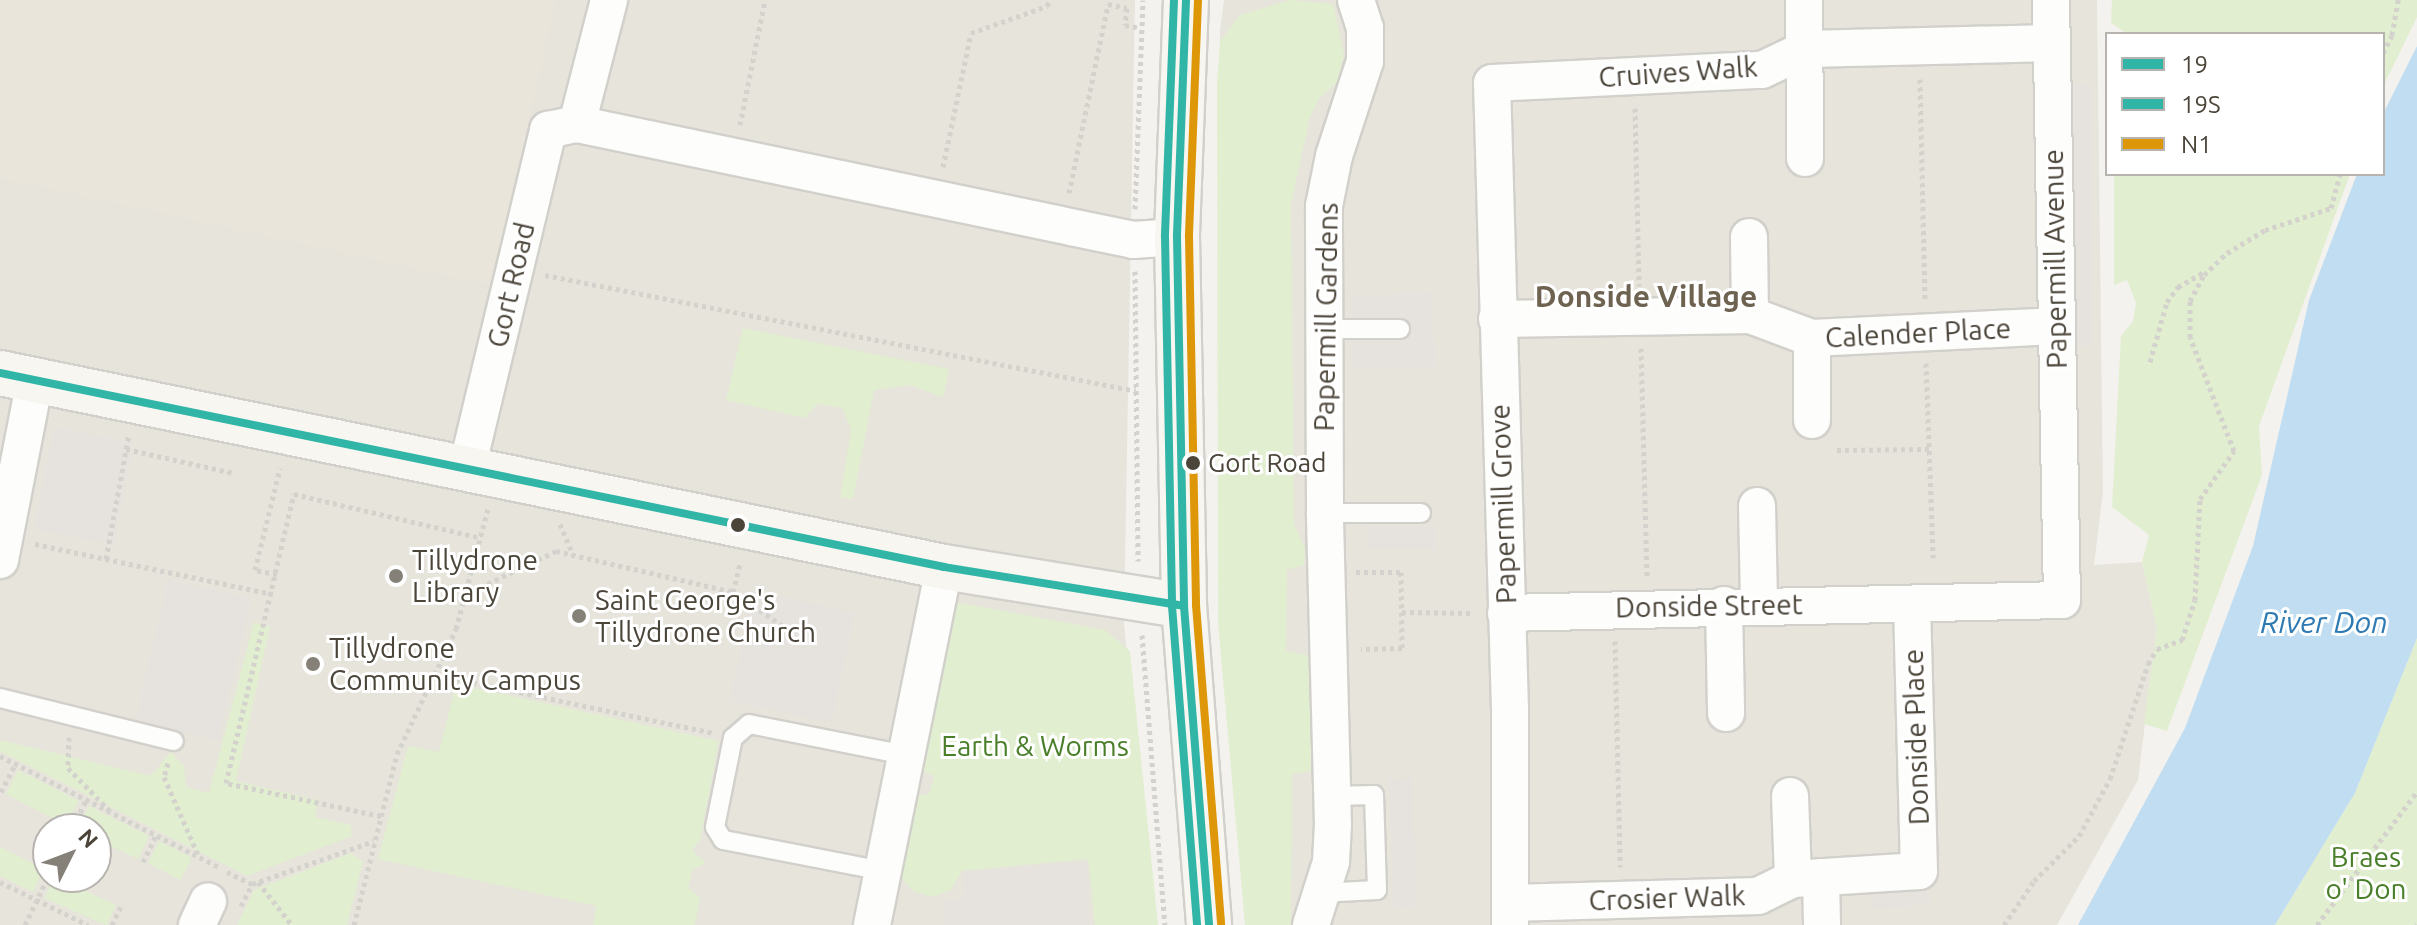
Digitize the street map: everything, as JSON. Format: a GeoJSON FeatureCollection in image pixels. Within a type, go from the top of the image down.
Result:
{"type":"FeatureCollection","features":[{"type":"Feature","properties":{"kind":"street"},"geometry":{"type":"LineString","coordinates":[[609,0],[577,124],[1133,240],[1177,237]]}},
{"type":"Feature","properties":{"kind":"street"},"geometry":{"type":"LineString","coordinates":[[1186,0],[1177,237],[1184,606],[1209,925]]}},
{"type":"Feature","properties":{"kind":"street","name":"Papermill Gardens"},"geometry":{"type":"LineString","coordinates":[[1316,909],[1331,862],[1324,206],[1334,156],[1365,61],[1365,28],[1356,0]]}},
{"type":"Feature","properties":{"kind":"street"},"geometry":{"type":"LineString","coordinates":[[1804,0],[1805,158]]}},
{"type":"Feature","properties":{"kind":"street","name":"Papermill Avenue"},"geometry":{"type":"LineString","coordinates":[[1912,604],[2062,600],[2051,0]]}},
{"type":"Feature","properties":{"kind":"street","name":"Cruives Walk"},"geometry":{"type":"LineString","coordinates":[[1492,83],[1762,70],[1806,49],[2052,43]]}},
{"type":"Feature","properties":{"kind":"street","name":"Papermill Grove"},"geometry":{"type":"LineString","coordinates":[[1492,83],[1506,613],[1510,914]]}},
{"type":"Feature","properties":{"kind":"street","name":"Gort Road"},"geometry":{"type":"LineString","coordinates":[[482,471],[516,269],[548,130],[577,124]]}},
{"type":"Feature","properties":{"kind":"street"},"geometry":{"type":"LineString","coordinates":[[1749,237],[1750,315]]}},
{"type":"Feature","properties":{"kind":"street","name":"Calender Place"},"geometry":{"type":"LineString","coordinates":[[1497,319],[1750,315],[1812,338],[2055,326]]}},
{"type":"Feature","properties":{"kind":"street"},"geometry":{"type":"LineString","coordinates":[[1812,338],[1812,420]]}},
{"type":"Feature","properties":{"kind":"street"},"geometry":{"type":"LineString","coordinates":[[12,534],[18,376],[944,567],[1184,606]]}},
{"type":"Feature","properties":{"kind":"street"},"geometry":{"type":"LineString","coordinates":[[1757,506],[1759,604]]}},
{"type":"Feature","properties":{"kind":"street"},"geometry":{"type":"LineString","coordinates":[[872,925],[944,567]]}},
{"type":"Feature","properties":{"kind":"street","name":"Donside Street"},"geometry":{"type":"LineString","coordinates":[[1506,613],[1759,604],[1912,604]]}},
{"type":"Feature","properties":{"kind":"street","name":"Donside Place"},"geometry":{"type":"LineString","coordinates":[[1807,878],[1919,871],[1912,604]]}},
{"type":"Feature","properties":{"kind":"street"},"geometry":{"type":"LineString","coordinates":[[1724,605],[1726,713]]}},
{"type":"Feature","properties":{"kind":"street"},"geometry":{"type":"LineString","coordinates":[[1790,796],[1807,878],[1822,925]]}},
{"type":"Feature","properties":{"kind":"street","name":"Crosier Walk"},"geometry":{"type":"LineString","coordinates":[[1510,914],[1620,900],[1758,896],[1807,878]]}},
{"type":"Feature","properties":{"kind":"lane"},"geometry":{"type":"LineString","coordinates":[[1323,329],[1400,329]]}},
{"type":"Feature","properties":{"kind":"lane"},"geometry":{"type":"LineString","coordinates":[[1325,513],[1421,513]]}},
{"type":"Feature","properties":{"kind":"lane"},"geometry":{"type":"LineString","coordinates":[[0,698],[174,741]]}},
{"type":"Feature","properties":{"kind":"lane"},"geometry":{"type":"LineString","coordinates":[[883,871],[723,840],[716,834],[733,738],[749,724],[906,755]]}},
{"type":"Feature","properties":{"kind":"lane"},"geometry":{"type":"LineString","coordinates":[[1316,909],[1377,890],[1374,795],[1331,796]]}},
{"type":"Feature","properties":{"kind":"path"},"geometry":{"type":"LineString","coordinates":[[734,157],[765,0]]}},
{"type":"Feature","properties":{"kind":"path"},"geometry":{"type":"LineString","coordinates":[[936,199],[971,33],[1047,6],[1050,0]]}},
{"type":"Feature","properties":{"kind":"path"},"geometry":{"type":"LineString","coordinates":[[2385,49],[2392,35],[2398,0]]}},
{"type":"Feature","properties":{"kind":"path"},"geometry":{"type":"LineString","coordinates":[[1062,225],[1108,4],[1127,8],[1125,25],[1140,28]]}},
{"type":"Feature","properties":{"kind":"path"},"geometry":{"type":"LineString","coordinates":[[1920,47],[1933,558]]}},
{"type":"Feature","properties":{"kind":"path"},"geometry":{"type":"LineString","coordinates":[[2150,362],[2167,302],[2178,287],[2210,269],[2265,230],[2331,208],[2339,176]]}},
{"type":"Feature","properties":{"kind":"path"},"geometry":{"type":"LineString","coordinates":[[516,269],[1136,392],[1180,385]]}},
{"type":"Feature","properties":{"kind":"path"},"geometry":{"type":"LineString","coordinates":[[2004,925],[2034,881],[2079,836],[2098,803],[2157,649],[2182,640],[2195,600],[2200,499],[2234,451],[2190,337],[2190,301],[2210,269]]}},
{"type":"Feature","properties":{"kind":"path"},"geometry":{"type":"LineString","coordinates":[[277,574],[255,570],[289,433]]}},
{"type":"Feature","properties":{"kind":"path"},"geometry":{"type":"LineString","coordinates":[[106,559],[126,449],[233,473]]}},
{"type":"Feature","properties":{"kind":"path"},"geometry":{"type":"LineString","coordinates":[[1837,450],[1929,449]]}},
{"type":"Feature","properties":{"kind":"path"},"geometry":{"type":"LineString","coordinates":[[354,925],[397,754],[433,677],[465,594],[481,538],[482,471]]}},
{"type":"Feature","properties":{"kind":"path"},"geometry":{"type":"LineString","coordinates":[[381,816],[226,783],[273,594],[294,494],[481,538]]}},
{"type":"Feature","properties":{"kind":"path"},"geometry":{"type":"LineString","coordinates":[[12,534],[106,559],[273,594]]}},
{"type":"Feature","properties":{"kind":"path"},"geometry":{"type":"LineString","coordinates":[[465,594],[556,551],[733,592],[789,630]]}},
{"type":"Feature","properties":{"kind":"path"},"geometry":{"type":"LineString","coordinates":[[1327,572],[1401,572],[1402,612],[1402,648],[1328,650]]}},
{"type":"Feature","properties":{"kind":"path"},"geometry":{"type":"LineString","coordinates":[[1614,608],[1620,900]]}},
{"type":"Feature","properties":{"kind":"path"},"geometry":{"type":"LineString","coordinates":[[1402,612],[1506,613]]}},
{"type":"Feature","properties":{"kind":"path"},"geometry":{"type":"LineString","coordinates":[[365,680],[433,677],[733,738]]}},
{"type":"Feature","properties":{"kind":"path"},"geometry":{"type":"LineString","coordinates":[[74,717],[68,768],[111,813]]}},
{"type":"Feature","properties":{"kind":"path"},"geometry":{"type":"LineString","coordinates":[[174,741],[164,777],[200,858]]}},
{"type":"Feature","properties":{"kind":"path"},"geometry":{"type":"LineString","coordinates":[[0,756],[111,813]]}},
{"type":"Feature","properties":{"kind":"path"},"geometry":{"type":"LineString","coordinates":[[1,792],[15,764]]}},
{"type":"Feature","properties":{"kind":"path"},"geometry":{"type":"LineString","coordinates":[[2317,925],[2417,792]]}},
{"type":"Feature","properties":{"kind":"path"},"geometry":{"type":"LineString","coordinates":[[80,813],[86,800]]}},
{"type":"Feature","properties":{"kind":"path"},"geometry":{"type":"LineString","coordinates":[[112,813],[252,884],[375,840]]}},
{"type":"Feature","properties":{"kind":"path"},"geometry":{"type":"LineString","coordinates":[[143,862],[156,835]]}},
{"type":"Feature","properties":{"kind":"path"},"geometry":{"type":"LineString","coordinates":[[0,882],[88,925]]}},
{"type":"Feature","properties":{"kind":"path"},"geometry":{"type":"LineString","coordinates":[[258,882],[292,925]]}},
{"type":"Feature","properties":{"kind":"path"},"geometry":{"type":"LineString","coordinates":[[25,925],[40,893]]}},
{"type":"Feature","properties":{"kind":"path"},"geometry":{"type":"LineString","coordinates":[[112,925],[121,906]]}},
{"type":"Feature","properties":{"kind":"shaded area"},"geometry":{"type":"Polygon","coordinates":[[[0,0],[1135,0],[1124,623],[1153,925],[0,925],[0,0]]]}},
{"type":"Feature","properties":{"kind":"shaded area"},"geometry":{"type":"Polygon","coordinates":[[[0,0],[556,0],[491,285],[0,178],[0,0]]]}},
{"type":"Feature","properties":{"kind":"shaded area","name":"Donside Village"},"geometry":{"type":"Polygon","coordinates":[[[1224,0],[2097,0],[2103,492],[2094,565],[2142,562],[2157,628],[2138,780],[2057,925],[1254,925],[1220,361],[1220,31],[1224,0]]]}},
{"type":"Feature","properties":{"kind":"shaded area"},"geometry":{"type":"Polygon","coordinates":[[[2070,85],[2092,85],[2092,346],[2070,346],[2070,85]]]}},
{"type":"Feature","properties":{"kind":"shaded area"},"geometry":{"type":"Polygon","coordinates":[[[1432,293],[1435,366],[1354,369],[1351,296],[1432,293]]]}},
{"type":"Feature","properties":{"kind":"shaded area"},"geometry":{"type":"Polygon","coordinates":[[[54,427],[134,442],[114,545],[34,529],[54,427]]]}},
{"type":"Feature","properties":{"kind":"shaded area"},"geometry":{"type":"Polygon","coordinates":[[[1367,527],[1436,527],[1436,549],[1367,549],[1367,527]]]}},
{"type":"Feature","properties":{"kind":"shaded area"},"geometry":{"type":"Polygon","coordinates":[[[168,580],[251,599],[218,740],[135,721],[168,580]]]}},
{"type":"Feature","properties":{"kind":"shaded area"},"geometry":{"type":"Polygon","coordinates":[[[753,591],[855,613],[831,722],[730,701],[753,591]]]}},
{"type":"Feature","properties":{"kind":"shaded area"},"geometry":{"type":"Polygon","coordinates":[[[1412,778],[1416,906],[1393,907],[1389,779],[1412,778]]]}},
{"type":"Feature","properties":{"kind":"shaded area"},"geometry":{"type":"Polygon","coordinates":[[[1086,863],[1090,925],[944,925],[942,901],[964,900],[962,871],[1086,863]]]}},
{"type":"Feature","properties":{"kind":"shaded area"},"geometry":{"type":"Polygon","coordinates":[[[1928,880],[1930,904],[1873,909],[1871,885],[1928,880]]]}},
{"type":"Feature","properties":{"kind":"green space"},"geometry":{"type":"Polygon","coordinates":[[[1290,0],[1333,4],[1344,54],[1338,82],[1320,97],[1310,117],[1291,204],[1294,524],[1305,549],[1304,565],[1287,570],[1286,651],[1310,656],[1318,770],[1292,774],[1291,925],[1245,925],[1218,623],[1217,83],[1220,41],[1240,15],[1290,0]]]}},
{"type":"Feature","properties":{"kind":"green space"},"geometry":{"type":"Polygon","coordinates":[[[2112,0],[2417,0],[2417,17],[2385,83],[2385,32],[2124,32],[2111,23],[2112,0]]]}},
{"type":"Feature","properties":{"kind":"green space"},"geometry":{"type":"Polygon","coordinates":[[[2114,176],[2349,176],[2259,426],[2262,475],[2167,731],[2144,724],[2157,628],[2142,562],[2149,535],[2112,507],[2121,336],[2133,321],[2136,303],[2127,280],[2114,285],[2114,176]]]}},
{"type":"Feature","properties":{"kind":"green space"},"geometry":{"type":"Polygon","coordinates":[[[743,328],[949,369],[943,397],[910,385],[874,390],[853,499],[840,497],[851,430],[843,408],[817,404],[805,418],[726,400],[743,328]]]}},
{"type":"Feature","properties":{"kind":"green space","name":"Earth & Worms"},"geometry":{"type":"Polygon","coordinates":[[[956,602],[1105,630],[1130,651],[1158,925],[1095,925],[1088,859],[962,871],[951,890],[932,897],[913,891],[898,874],[913,796],[929,794],[934,776],[921,771],[945,619],[956,602]]]}},
{"type":"Feature","properties":{"kind":"green space"},"geometry":{"type":"Polygon","coordinates":[[[254,622],[270,627],[236,781],[318,800],[315,817],[351,825],[352,836],[247,876],[0,751],[0,740],[151,776],[171,752],[184,766],[186,787],[209,793],[254,622]]]}},
{"type":"Feature","properties":{"kind":"green space","name":"Braes o' Don"},"geometry":{"type":"Polygon","coordinates":[[[2417,638],[2417,925],[2275,925],[2355,793],[2417,638]]]}},
{"type":"Feature","properties":{"kind":"green space"},"geometry":{"type":"Polygon","coordinates":[[[456,684],[719,741],[700,840],[692,850],[706,863],[692,870],[688,888],[700,897],[695,925],[593,925],[596,906],[378,859],[408,746],[439,752],[456,684]]]}},
{"type":"Feature","properties":{"kind":"green space"},"geometry":{"type":"Polygon","coordinates":[[[18,770],[79,801],[72,813],[43,813],[6,794],[18,770]]]}},
{"type":"Feature","properties":{"kind":"green space"},"geometry":{"type":"Polygon","coordinates":[[[89,806],[103,813],[85,813],[89,806]]]}},
{"type":"Feature","properties":{"kind":"green space"},"geometry":{"type":"Polygon","coordinates":[[[112,818],[149,836],[138,859],[112,847],[112,818]]]}},
{"type":"Feature","properties":{"kind":"green space"},"geometry":{"type":"Polygon","coordinates":[[[159,841],[192,858],[181,880],[148,863],[159,841]]]}},
{"type":"Feature","properties":{"kind":"green space"},"geometry":{"type":"Polygon","coordinates":[[[0,847],[32,863],[32,892],[0,876],[0,847]]]}},
{"type":"Feature","properties":{"kind":"green space"},"geometry":{"type":"Polygon","coordinates":[[[351,853],[363,862],[347,925],[237,925],[254,890],[351,853]]]}},
{"type":"Feature","properties":{"kind":"green space"},"geometry":{"type":"Polygon","coordinates":[[[47,893],[90,893],[116,905],[107,925],[45,898],[47,893]]]}},
{"type":"Feature","properties":{"kind":"water","name":"River Don"},"geometry":{"type":"Polygon","coordinates":[[[2417,46],[2417,638],[2355,793],[2275,925],[2078,925],[2185,728],[2253,546],[2309,300],[2356,176],[2385,176],[2385,110],[2417,46]]]}},
{"type":"Feature","properties":{"kind":"transit line","name":"19S"},"geometry":{"type":"LineString","coordinates":[[1174,0],[1165,237],[1172,606],[1197,925]]}},
{"type":"Feature","properties":{"kind":"transit line","name":"19"},"geometry":{"type":"LineString","coordinates":[[1186,0],[1177,237],[1184,606],[1209,925]]}},
{"type":"Feature","properties":{"kind":"transit line","name":"N1"},"geometry":{"type":"LineString","coordinates":[[1198,0],[1189,237],[1196,605],[1221,924]]}},
{"type":"Feature","properties":{"kind":"transit line","name":"19"},"geometry":{"type":"LineString","coordinates":[[0,373],[944,567],[1184,606]]}},
{"type":"Feature","properties":{"kind":"place","name":"Gort Road"},"geometry":{"type":"Point","coordinates":[1193,463]}},
{"type":"Feature","properties":{"kind":"place","name":"Tillydrone Library"},"geometry":{"type":"Point","coordinates":[396,576]}},
{"type":"Feature","properties":{"kind":"place","name":"Saint George's Tillydrone Church"},"geometry":{"type":"Point","coordinates":[579,616]}},
{"type":"Feature","properties":{"kind":"place","name":"Tillydrone Community Campus"},"geometry":{"type":"Point","coordinates":[313,664]}},
{"type":"Feature","properties":{"kind":"district","name":"Donside Village"},"geometry":{"type":"Point","coordinates":[1646,296]}}]}
